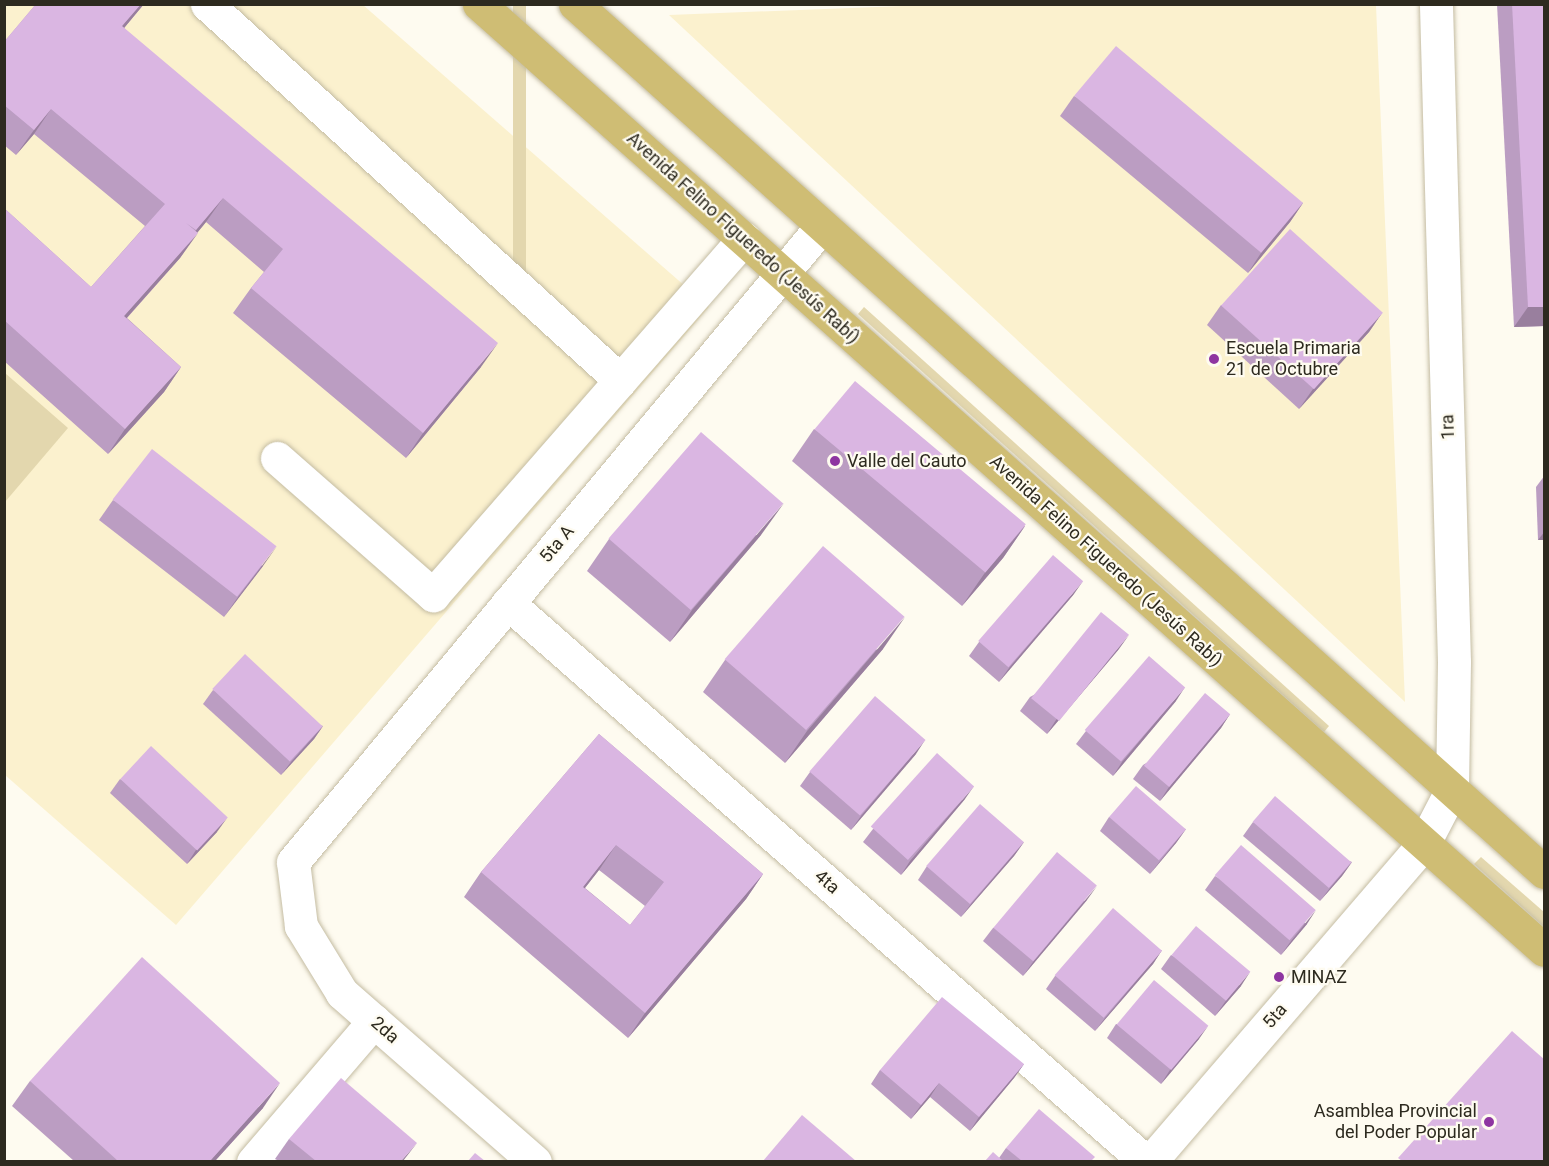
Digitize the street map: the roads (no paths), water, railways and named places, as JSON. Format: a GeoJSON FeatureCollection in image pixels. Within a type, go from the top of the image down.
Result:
{"type":"FeatureCollection","features":[{"type":"Feature","properties":{"kind":"main road","name":"Avenida Felino Figueredo (Jesús Rabí)"},"geometry":{"type":"LineString","coordinates":[[479,4],[1545,950]]}},
{"type":"Feature","properties":{"kind":"main road"},"geometry":{"type":"LineString","coordinates":[[575,4],[1545,872]]}},
{"type":"Feature","properties":{"kind":"street"},"geometry":{"type":"LineString","coordinates":[[207,4],[620,380]]}},
{"type":"Feature","properties":{"kind":"street","name":"1ra"},"geometry":{"type":"LineString","coordinates":[[1424,843],[1452,789],[1454,662],[1436,4]]}},
{"type":"Feature","properties":{"kind":"street","name":"5ta A"},"geometry":{"type":"LineString","coordinates":[[293,862],[822,226]]}},
{"type":"Feature","properties":{"kind":"street"},"geometry":{"type":"LineString","coordinates":[[277,458],[433,596],[744,239]]}},
{"type":"Feature","properties":{"kind":"street","name":"4ta"},"geometry":{"type":"LineString","coordinates":[[508,603],[1148,1161]]}},
{"type":"Feature","properties":{"kind":"street","name":"5ta"},"geometry":{"type":"LineString","coordinates":[[1148,1161],[1424,843]]}},
{"type":"Feature","properties":{"kind":"street","name":"2da"},"geometry":{"type":"LineString","coordinates":[[293,862],[301,926],[342,993],[535,1161]]}},
{"type":"Feature","properties":{"kind":"street"},"geometry":{"type":"LineString","coordinates":[[253,1161],[374,1021]]}},
{"type":"Feature","properties":{"kind":"place","name":"Escuela Primaria 21 de Octubre"},"geometry":{"type":"Point","coordinates":[1214,359]}},
{"type":"Feature","properties":{"kind":"place","name":"Valle del Cauto"},"geometry":{"type":"Point","coordinates":[835,461]}},
{"type":"Feature","properties":{"kind":"place","name":"MINAZ"},"geometry":{"type":"Point","coordinates":[1279,977]}},
{"type":"Feature","properties":{"kind":"place","name":"Asamblea Provincial del Poder Popular"},"geometry":{"type":"Point","coordinates":[1489,1122]}}]}
